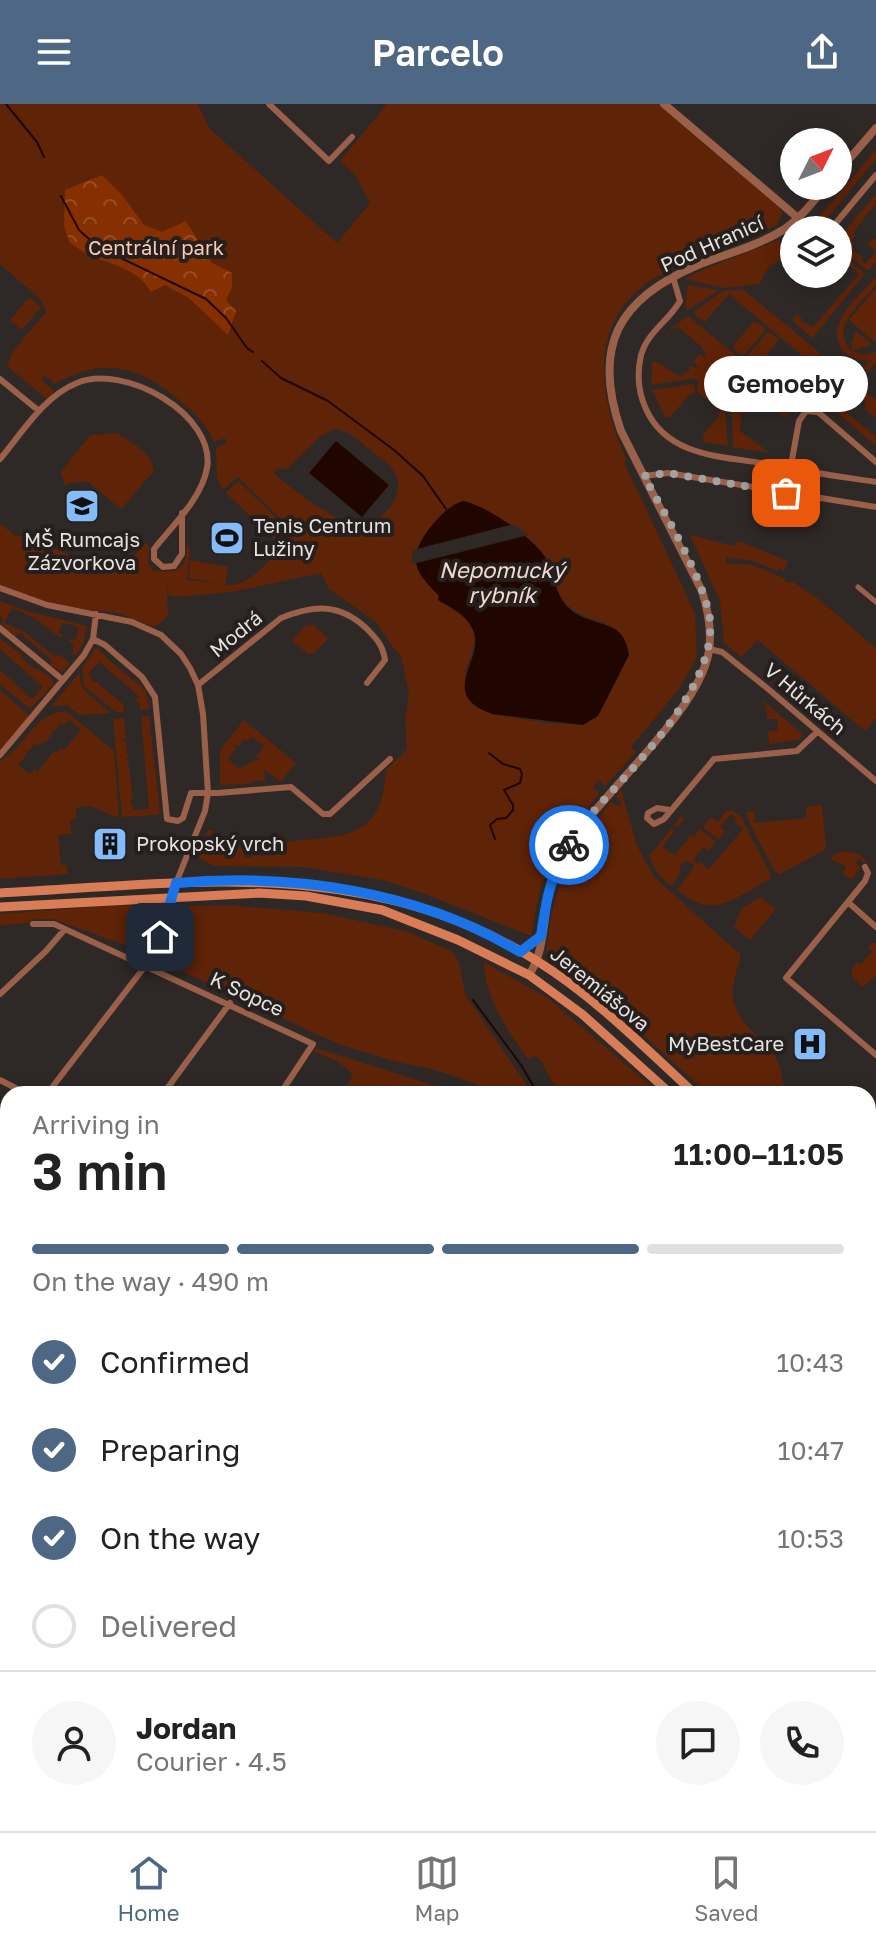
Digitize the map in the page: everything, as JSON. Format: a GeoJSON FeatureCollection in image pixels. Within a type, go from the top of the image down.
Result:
{"type":"FeatureCollection","features":[{"type":"Feature","properties":{"kind":"main road","name":"Jeremiášova"},"geometry":{"type":"LineString","coordinates":[[0,893],[264,881],[374,896],[425,909],[507,944],[538,962],[589,999],[686,1086]]}},
{"type":"Feature","properties":{"kind":"main road","name":"Jeremiášova"},"geometry":{"type":"LineString","coordinates":[[0,907],[259,893],[306,896],[361,905],[419,923],[529,975],[582,1014],[662,1086]]}},
{"type":"Feature","properties":{"kind":"street"},"geometry":{"type":"LineString","coordinates":[[269,104],[329,161],[352,137]]}},
{"type":"Feature","properties":{"kind":"street"},"geometry":{"type":"LineString","coordinates":[[664,104],[796,216]]}},
{"type":"Feature","properties":{"kind":"street"},"geometry":{"type":"LineString","coordinates":[[852,156],[876,128]]}},
{"type":"Feature","properties":{"kind":"street"},"geometry":{"type":"LineString","coordinates":[[842,216],[876,175]]}},
{"type":"Feature","properties":{"kind":"street","name":"Pod Hranicí"},"geometry":{"type":"LineString","coordinates":[[800,216],[814,200]]}},
{"type":"Feature","properties":{"kind":"street","name":"Pod Hranicí"},"geometry":{"type":"LineString","coordinates":[[529,975],[538,962],[547,891],[559,861],[581,825],[688,697],[702,672],[709,649],[709,612],[702,591],[621,431],[613,408],[608,383],[610,356],[617,333],[635,304],[648,291],[780,230]]}},
{"type":"Feature","properties":{"kind":"street"},"geometry":{"type":"LineString","coordinates":[[673,277],[680,301],[650,336],[639,365],[640,390],[650,418],[669,438],[699,453],[876,482]]}},
{"type":"Feature","properties":{"kind":"street"},"geometry":{"type":"LineString","coordinates":[[0,459],[39,411],[68,388],[97,378],[124,379],[161,396],[193,425],[208,459],[200,489],[154,549],[154,559],[163,567],[177,564],[182,554],[182,513]]}},
{"type":"Feature","properties":{"kind":"street"},"geometry":{"type":"LineString","coordinates":[[0,379],[39,411]]}},
{"type":"Feature","properties":{"kind":"street"},"geometry":{"type":"LineString","coordinates":[[786,493],[799,418],[809,410],[818,412],[876,462]]}},
{"type":"Feature","properties":{"kind":"street"},"geometry":{"type":"LineString","coordinates":[[644,476],[668,473],[876,507]]}},
{"type":"Feature","properties":{"kind":"street"},"geometry":{"type":"LineString","coordinates":[[858,587],[876,602]]}},
{"type":"Feature","properties":{"kind":"street"},"geometry":{"type":"LineString","coordinates":[[0,588],[47,605],[132,622],[161,635],[181,654],[198,685],[203,714],[208,793],[205,811],[176,883],[153,956],[53,1086]]}},
{"type":"Feature","properties":{"kind":"street","name":"Modrá"},"geometry":{"type":"LineString","coordinates":[[198,685],[281,618],[296,612],[337,609],[357,620],[379,640],[384,651],[385,660],[367,683]]}},
{"type":"Feature","properties":{"kind":"street"},"geometry":{"type":"LineString","coordinates":[[0,755],[84,655],[93,639],[96,614]]}},
{"type":"Feature","properties":{"kind":"street"},"geometry":{"type":"LineString","coordinates":[[0,628],[63,680]]}},
{"type":"Feature","properties":{"kind":"street"},"geometry":{"type":"LineString","coordinates":[[93,639],[105,645],[142,677],[155,697],[167,819],[178,821],[183,818],[191,793],[291,787],[323,814],[330,814],[390,759]]}},
{"type":"Feature","properties":{"kind":"street","name":"V Hůrkách"},"geometry":{"type":"LineString","coordinates":[[709,649],[722,652],[876,781]]}},
{"type":"Feature","properties":{"kind":"street"},"geometry":{"type":"LineString","coordinates":[[670,810],[714,759],[797,751],[817,732]]}},
{"type":"Feature","properties":{"kind":"street"},"geometry":{"type":"LineString","coordinates":[[865,867],[867,878],[786,978],[876,1055]]}},
{"type":"Feature","properties":{"kind":"street"},"geometry":{"type":"LineString","coordinates":[[849,903],[876,927]]}},
{"type":"Feature","properties":{"kind":"street","name":"K Sopce"},"geometry":{"type":"LineString","coordinates":[[33,924],[54,924],[313,1044],[285,1086]]}},
{"type":"Feature","properties":{"kind":"street"},"geometry":{"type":"LineString","coordinates":[[0,994],[65,929]]}},
{"type":"Feature","properties":{"kind":"street"},"geometry":{"type":"LineString","coordinates":[[520,952],[541,936]]}},
{"type":"Feature","properties":{"kind":"street"},"geometry":{"type":"LineString","coordinates":[[169,1086],[230,1003]]}},
{"type":"Feature","properties":{"kind":"green space","name":"Centrální park"},"geometry":{"type":"Polygon","coordinates":[[[0,104],[198,104],[209,128],[337,243],[370,203],[355,175],[340,161],[387,104],[659,104],[779,207],[782,213],[777,225],[689,261],[643,286],[625,304],[613,324],[606,346],[604,368],[610,415],[627,460],[624,462],[695,613],[697,657],[679,689],[631,747],[636,752],[605,786],[599,780],[593,787],[599,793],[552,857],[539,893],[531,936],[383,880],[303,867],[213,866],[199,858],[208,830],[214,831],[205,842],[221,855],[230,845],[228,841],[243,840],[245,858],[252,857],[253,853],[254,856],[274,855],[274,851],[278,850],[277,839],[283,838],[285,842],[325,838],[356,830],[368,823],[377,811],[386,770],[407,749],[405,720],[409,694],[401,655],[376,622],[329,589],[321,573],[232,592],[176,597],[169,596],[167,585],[168,616],[155,627],[118,613],[47,605],[0,588],[0,524],[16,536],[26,536],[89,563],[124,567],[145,543],[149,545],[148,563],[153,570],[173,571],[182,566],[186,546],[190,549],[187,580],[217,583],[188,578],[191,560],[228,567],[225,585],[235,585],[254,575],[294,532],[238,477],[223,490],[217,478],[216,448],[226,443],[225,438],[214,442],[195,414],[149,379],[120,369],[104,368],[72,375],[55,384],[44,375],[41,380],[55,392],[47,399],[7,366],[13,351],[46,312],[41,300],[0,264],[0,104]],[[336,429],[322,435],[288,468],[278,468],[274,473],[315,505],[362,529],[390,508],[398,484],[388,464],[345,432],[336,429]],[[454,504],[444,511],[415,559],[420,575],[439,596],[438,600],[461,615],[472,629],[473,647],[465,672],[492,714],[562,724],[587,722],[596,717],[620,674],[605,623],[570,608],[556,589],[454,504]]]}},
{"type":"Feature","properties":{"kind":"green space"},"geometry":{"type":"Polygon","coordinates":[[[876,150],[876,159],[852,188],[852,178],[876,150]]]}},
{"type":"Feature","properties":{"kind":"green space","name":"Centrální park"},"geometry":{"type":"Polygon","coordinates":[[[102,175],[123,196],[144,225],[162,232],[186,221],[212,263],[232,273],[232,287],[226,300],[236,311],[228,335],[189,298],[165,285],[151,292],[133,273],[89,255],[70,243],[64,226],[65,190],[102,175]]]}},
{"type":"Feature","properties":{"kind":"green space"},"geometry":{"type":"Polygon","coordinates":[[[876,194],[876,204],[853,232],[856,235],[852,240],[852,222],[876,194]]]}},
{"type":"Feature","properties":{"kind":"green space"},"geometry":{"type":"Polygon","coordinates":[[[834,200],[842,200],[829,216],[820,216],[834,200]]]}},
{"type":"Feature","properties":{"kind":"green space"},"geometry":{"type":"Polygon","coordinates":[[[876,238],[876,252],[867,244],[876,238]]]}},
{"type":"Feature","properties":{"kind":"green space"},"geometry":{"type":"Polygon","coordinates":[[[779,239],[780,242],[780,260],[769,267],[760,284],[724,288],[685,279],[708,268],[779,239]]]}},
{"type":"Feature","properties":{"kind":"green space"},"geometry":{"type":"Polygon","coordinates":[[[852,240],[853,251],[863,257],[861,260],[865,264],[876,252],[876,262],[868,271],[852,258],[852,240]]]}},
{"type":"Feature","properties":{"kind":"green space"},"geometry":{"type":"Polygon","coordinates":[[[852,263],[865,274],[812,338],[792,320],[802,308],[798,315],[801,321],[813,327],[847,288],[852,288],[852,282],[859,274],[852,268],[852,263]]]}},
{"type":"Feature","properties":{"kind":"green space"},"geometry":{"type":"Polygon","coordinates":[[[876,277],[876,285],[849,316],[844,334],[852,351],[856,331],[872,344],[853,351],[863,355],[876,352],[876,362],[868,372],[864,368],[869,361],[847,354],[837,338],[841,319],[876,277]]]}},
{"type":"Feature","properties":{"kind":"green space"},"geometry":{"type":"Polygon","coordinates":[[[688,285],[718,291],[688,310],[685,306],[688,285]]]}},
{"type":"Feature","properties":{"kind":"green space"},"geometry":{"type":"Polygon","coordinates":[[[876,288],[876,343],[849,320],[876,288]]]}},
{"type":"Feature","properties":{"kind":"green space"},"geometry":{"type":"Polygon","coordinates":[[[744,290],[819,352],[819,370],[729,294],[705,322],[695,315],[695,311],[723,291],[744,290]]]}},
{"type":"Feature","properties":{"kind":"green space"},"geometry":{"type":"Polygon","coordinates":[[[29,297],[41,307],[22,330],[10,320],[29,297]]]}},
{"type":"Feature","properties":{"kind":"green space"},"geometry":{"type":"Polygon","coordinates":[[[688,316],[793,404],[786,418],[760,396],[757,398],[753,395],[755,402],[749,409],[740,406],[745,414],[737,413],[741,418],[740,431],[770,453],[733,447],[732,410],[729,407],[718,410],[710,402],[714,396],[712,394],[706,399],[697,392],[698,381],[695,378],[651,385],[652,363],[655,361],[680,377],[686,371],[689,373],[689,366],[699,369],[693,361],[699,354],[706,355],[701,346],[678,327],[658,346],[673,327],[688,316]]]}},
{"type":"Feature","properties":{"kind":"green space"},"geometry":{"type":"Polygon","coordinates":[[[754,321],[765,331],[741,355],[734,345],[754,321]]]}},
{"type":"Feature","properties":{"kind":"green space"},"geometry":{"type":"Polygon","coordinates":[[[767,333],[779,340],[759,365],[754,366],[747,356],[767,333]]]}},
{"type":"Feature","properties":{"kind":"green space"},"geometry":{"type":"Polygon","coordinates":[[[808,364],[819,374],[797,400],[787,391],[808,364]]]}},
{"type":"Feature","properties":{"kind":"green space"},"geometry":{"type":"Polygon","coordinates":[[[841,372],[876,400],[876,417],[864,409],[864,399],[858,404],[843,392],[846,389],[844,382],[839,386],[833,381],[824,394],[875,436],[876,446],[812,391],[823,376],[841,372]]]}},
{"type":"Feature","properties":{"kind":"green space"},"geometry":{"type":"Polygon","coordinates":[[[694,384],[695,394],[691,393],[670,417],[665,417],[652,390],[694,384]]]}},
{"type":"Feature","properties":{"kind":"green space"},"geometry":{"type":"Polygon","coordinates":[[[725,411],[728,446],[704,442],[702,436],[719,412],[725,411]]]}},
{"type":"Feature","properties":{"kind":"green space"},"geometry":{"type":"Polygon","coordinates":[[[117,433],[145,453],[154,471],[121,509],[88,482],[68,483],[65,486],[61,472],[90,435],[117,433]]]}},
{"type":"Feature","properties":{"kind":"green space"},"geometry":{"type":"Polygon","coordinates":[[[238,481],[291,532],[279,544],[226,493],[238,481]]]}},
{"type":"Feature","properties":{"kind":"green space"},"geometry":{"type":"Polygon","coordinates":[[[690,535],[734,546],[738,541],[788,561],[784,571],[779,568],[778,571],[753,561],[726,557],[726,563],[752,565],[786,579],[784,581],[788,583],[793,582],[817,598],[876,648],[876,718],[865,731],[758,640],[741,657],[724,643],[720,601],[690,535]]]}},
{"type":"Feature","properties":{"kind":"green space"},"geometry":{"type":"Polygon","coordinates":[[[0,601],[87,626],[76,656],[72,655],[74,643],[69,642],[66,650],[70,639],[76,640],[79,627],[62,623],[59,633],[64,636],[59,637],[35,618],[12,608],[4,623],[25,632],[55,657],[59,654],[70,663],[62,672],[50,665],[52,660],[20,633],[15,636],[1,624],[0,601]]]}},
{"type":"Feature","properties":{"kind":"green space"},"geometry":{"type":"Polygon","coordinates":[[[314,625],[328,638],[315,653],[308,654],[292,641],[304,627],[314,625]]]}},
{"type":"Feature","properties":{"kind":"green space"},"geometry":{"type":"Polygon","coordinates":[[[0,639],[53,681],[53,685],[30,709],[0,684],[0,670],[32,699],[43,687],[0,649],[0,639]]]}},
{"type":"Feature","properties":{"kind":"green space"},"geometry":{"type":"Polygon","coordinates":[[[98,648],[145,690],[150,709],[140,710],[139,703],[135,701],[139,696],[99,662],[88,674],[93,679],[91,682],[95,681],[123,704],[124,712],[116,712],[84,686],[82,668],[98,648]]]}},
{"type":"Feature","properties":{"kind":"green space"},"geometry":{"type":"Polygon","coordinates":[[[79,673],[82,688],[110,713],[79,715],[67,705],[51,707],[79,673]]]}},
{"type":"Feature","properties":{"kind":"green space"},"geometry":{"type":"Polygon","coordinates":[[[0,690],[30,716],[0,750],[0,690]]]}},
{"type":"Feature","properties":{"kind":"green space"},"geometry":{"type":"Polygon","coordinates":[[[762,700],[800,732],[802,736],[799,740],[769,744],[768,731],[778,730],[777,719],[767,719],[762,700]]]}},
{"type":"Feature","properties":{"kind":"green space"},"geometry":{"type":"Polygon","coordinates":[[[66,711],[114,751],[119,817],[90,806],[80,807],[75,810],[77,817],[70,821],[72,833],[58,835],[61,865],[67,865],[67,874],[0,879],[0,761],[37,724],[54,713],[66,711]],[[69,720],[65,725],[61,723],[55,731],[51,728],[53,733],[45,743],[35,744],[28,752],[25,750],[27,754],[18,765],[30,774],[34,769],[37,772],[54,751],[64,750],[81,730],[69,720]]]}},
{"type":"Feature","properties":{"kind":"green space"},"geometry":{"type":"Polygon","coordinates":[[[141,716],[149,716],[160,812],[157,815],[122,817],[113,719],[124,718],[126,738],[122,739],[126,741],[128,758],[124,760],[128,760],[133,798],[130,800],[134,810],[149,809],[141,716]]]}},
{"type":"Feature","properties":{"kind":"green space"},"geometry":{"type":"Polygon","coordinates":[[[244,720],[296,763],[279,781],[264,769],[265,782],[220,785],[220,750],[244,720]],[[252,737],[248,741],[245,739],[238,746],[233,745],[236,749],[228,759],[239,769],[255,760],[260,761],[256,756],[264,746],[252,737]]]}},
{"type":"Feature","properties":{"kind":"green space"},"geometry":{"type":"Polygon","coordinates":[[[621,789],[637,846],[654,877],[741,955],[733,993],[737,1011],[778,1062],[782,1086],[699,1086],[635,1027],[547,956],[551,919],[566,870],[590,829],[611,802],[618,807],[622,802],[616,796],[621,789]]]}},
{"type":"Feature","properties":{"kind":"green space"},"geometry":{"type":"Polygon","coordinates":[[[822,805],[826,847],[780,874],[775,872],[746,812],[754,811],[755,823],[807,818],[806,807],[822,805]]]}},
{"type":"Feature","properties":{"kind":"green space"},"geometry":{"type":"Polygon","coordinates":[[[727,810],[741,817],[771,875],[770,879],[724,903],[702,904],[677,890],[695,866],[687,861],[681,864],[679,876],[671,886],[654,868],[650,855],[683,814],[684,820],[677,828],[674,826],[674,832],[662,847],[675,855],[700,829],[716,842],[708,851],[703,847],[693,860],[709,869],[743,829],[731,814],[720,827],[725,831],[718,840],[703,827],[711,817],[718,822],[727,810]]]}},
{"type":"Feature","properties":{"kind":"green space"},"geometry":{"type":"Polygon","coordinates":[[[845,851],[866,860],[865,864],[859,859],[855,863],[861,868],[851,880],[843,873],[846,866],[832,860],[831,856],[845,851]]]}},
{"type":"Feature","properties":{"kind":"green space"},"geometry":{"type":"Polygon","coordinates":[[[760,897],[776,909],[750,940],[734,927],[741,909],[760,897]]]}},
{"type":"Feature","properties":{"kind":"green space"},"geometry":{"type":"Polygon","coordinates":[[[120,905],[145,907],[158,913],[145,952],[52,919],[34,919],[32,922],[0,926],[0,914],[120,905]]]}},
{"type":"Feature","properties":{"kind":"green space"},"geometry":{"type":"Polygon","coordinates":[[[190,906],[238,906],[322,913],[405,931],[453,952],[459,963],[466,996],[528,1086],[480,1086],[436,1070],[338,1044],[162,962],[174,923],[190,906]]]}},
{"type":"Feature","properties":{"kind":"green space"},"geometry":{"type":"Polygon","coordinates":[[[876,943],[876,975],[863,987],[853,978],[851,970],[872,951],[868,947],[876,943]]]}},
{"type":"Feature","properties":{"kind":"green space"},"geometry":{"type":"Polygon","coordinates":[[[484,962],[549,999],[651,1086],[555,1086],[539,1058],[528,1059],[505,1025],[485,975],[484,962]]]}},
{"type":"Feature","properties":{"kind":"green space"},"geometry":{"type":"Polygon","coordinates":[[[316,1048],[437,1086],[347,1086],[353,1074],[337,1061],[313,1051],[316,1048]]]}},
{"type":"Feature","properties":{"kind":"water"},"geometry":{"type":"Polygon","coordinates":[[[336,441],[389,485],[362,517],[309,473],[336,441]]]}},
{"type":"Feature","properties":{"kind":"water","name":"Nepomucký rybník"},"geometry":{"type":"Polygon","coordinates":[[[463,501],[497,516],[533,543],[547,560],[560,596],[568,608],[622,635],[629,655],[598,716],[583,725],[492,714],[475,706],[467,696],[465,685],[475,639],[472,628],[462,615],[438,600],[439,596],[420,574],[416,563],[417,550],[433,524],[448,509],[463,501]]]}},
{"type":"Feature","properties":{"kind":"pier"},"geometry":{"type":"Polygon","coordinates":[[[510,525],[529,535],[413,564],[413,550],[510,525]]]}},
{"type":"Feature","properties":{"kind":"waterway"},"geometry":{"type":"LineString","coordinates":[[6,104],[37,142],[44,157]]}},
{"type":"Feature","properties":{"kind":"waterway"},"geometry":{"type":"LineString","coordinates":[[61,196],[79,230],[98,247],[206,299],[253,352]]}},
{"type":"Feature","properties":{"kind":"waterway"},"geometry":{"type":"LineString","coordinates":[[262,361],[281,378],[328,401],[394,450],[423,476],[446,509]]}},
{"type":"Feature","properties":{"kind":"waterway"},"geometry":{"type":"LineString","coordinates":[[489,753],[503,764],[520,769],[522,774],[520,783],[504,790],[513,810],[506,818],[497,819],[490,825],[495,839]]}},
{"type":"Feature","properties":{"kind":"waterway"},"geometry":{"type":"LineString","coordinates":[[473,1000],[533,1086]]}},
{"type":"Feature","properties":{"kind":"way so far"},"geometry":{"type":"LineString","coordinates":[[569,845],[581,825],[664,730],[688,697],[702,672],[709,649],[709,612],[702,591],[644,476],[668,473],[786,493]]}},
{"type":"Feature","properties":{"kind":"place","name":"Gemoeby"},"geometry":{"type":"Point","coordinates":[786,493]}},
{"type":"Feature","properties":{"kind":"place","name":"MŠ Rumcajs Zázvorkova"},"geometry":{"type":"Point","coordinates":[82,506]}},
{"type":"Feature","properties":{"kind":"place","name":"Tenis Centrum Lužiny"},"geometry":{"type":"Point","coordinates":[227,538]}},
{"type":"Feature","properties":{"kind":"place","name":"Prokopský vrch"},"geometry":{"type":"Point","coordinates":[110,844]}},
{"type":"Feature","properties":{"kind":"place","name":"MyBestCare"},"geometry":{"type":"Point","coordinates":[810,1044]}},
{"type":"Feature","properties":{"kind":"route"},"geometry":{"type":"LineString","coordinates":[[160,937],[176,883],[264,881],[337,888],[386,898],[465,925],[520,952],[541,936],[547,891],[569,845]]}}]}
